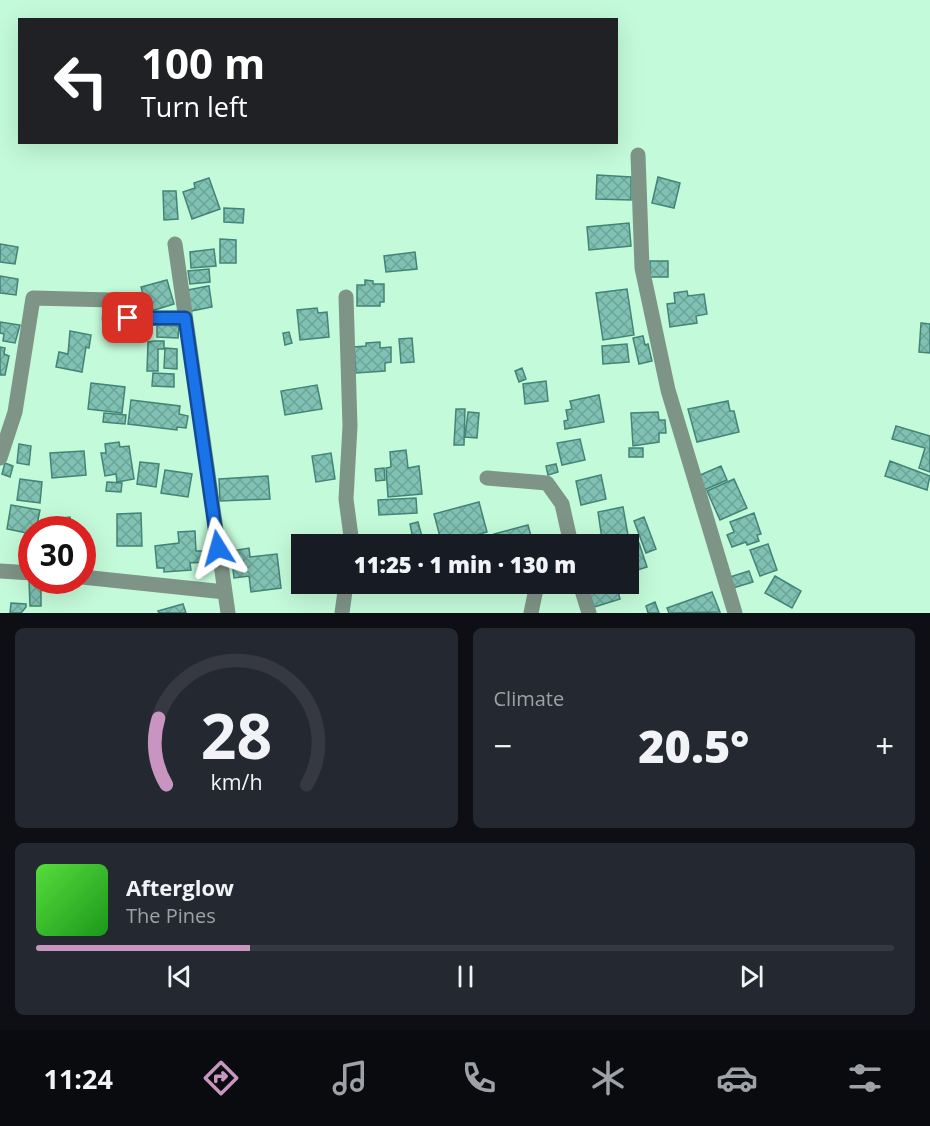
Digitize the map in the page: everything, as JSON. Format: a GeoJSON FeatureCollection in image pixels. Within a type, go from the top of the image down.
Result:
{"type":"FeatureCollection","features":[{"type":"Feature","properties":{"kind":"street"},"geometry":{"type":"LineString","coordinates":[[638,155],[642,268],[668,390],[735,613]]}},
{"type":"Feature","properties":{"kind":"street"},"geometry":{"type":"LineString","coordinates":[[176,244],[228,613]]}},
{"type":"Feature","properties":{"kind":"street"},"geometry":{"type":"LineString","coordinates":[[346,297],[350,426],[346,500],[351,534]]}},
{"type":"Feature","properties":{"kind":"street"},"geometry":{"type":"LineString","coordinates":[[0,458],[15,412],[33,298],[112,300],[109,319],[185,318]]}},
{"type":"Feature","properties":{"kind":"street"},"geometry":{"type":"LineString","coordinates":[[487,478],[547,483],[562,504],[569,534]]}},
{"type":"Feature","properties":{"kind":"street"},"geometry":{"type":"LineString","coordinates":[[0,571],[18,572]]}},
{"type":"Feature","properties":{"kind":"street"},"geometry":{"type":"LineString","coordinates":[[96,578],[225,592]]}},
{"type":"Feature","properties":{"kind":"street"},"geometry":{"type":"LineString","coordinates":[[342,613],[345,594]]}},
{"type":"Feature","properties":{"kind":"street"},"geometry":{"type":"LineString","coordinates":[[531,613],[535,594]]}},
{"type":"Feature","properties":{"kind":"street"},"geometry":{"type":"LineString","coordinates":[[583,594],[589,613]]}},
{"type":"Feature","properties":{"kind":"building"},"geometry":{"type":"Polygon","coordinates":[[[597,175],[631,177],[631,200],[596,199],[597,175]]]}},
{"type":"Feature","properties":{"kind":"building"},"geometry":{"type":"Polygon","coordinates":[[[658,177],[680,183],[674,208],[652,203],[658,177]]]}},
{"type":"Feature","properties":{"kind":"building"},"geometry":{"type":"Polygon","coordinates":[[[209,178],[220,209],[192,219],[183,192],[195,188],[194,183],[209,178]]]}},
{"type":"Feature","properties":{"kind":"building"},"geometry":{"type":"Polygon","coordinates":[[[163,191],[176,191],[178,219],[164,220],[163,191]]]}},
{"type":"Feature","properties":{"kind":"building"},"geometry":{"type":"Polygon","coordinates":[[[224,208],[244,209],[243,223],[224,222],[224,208]]]}},
{"type":"Feature","properties":{"kind":"building"},"geometry":{"type":"Polygon","coordinates":[[[629,223],[631,246],[589,250],[587,227],[629,223]]]}},
{"type":"Feature","properties":{"kind":"building"},"geometry":{"type":"Polygon","coordinates":[[[220,239],[236,240],[236,263],[220,263],[220,239]]]}},
{"type":"Feature","properties":{"kind":"building"},"geometry":{"type":"Polygon","coordinates":[[[0,244],[18,247],[15,264],[0,262],[0,244]]]}},
{"type":"Feature","properties":{"kind":"building"},"geometry":{"type":"Polygon","coordinates":[[[214,249],[216,266],[191,268],[190,252],[214,249]]]}},
{"type":"Feature","properties":{"kind":"building"},"geometry":{"type":"Polygon","coordinates":[[[415,252],[417,269],[386,272],[384,256],[415,252]]]}},
{"type":"Feature","properties":{"kind":"building"},"geometry":{"type":"Polygon","coordinates":[[[650,261],[668,261],[668,277],[650,277],[650,261]]]}},
{"type":"Feature","properties":{"kind":"building"},"geometry":{"type":"Polygon","coordinates":[[[209,269],[210,282],[190,284],[188,271],[209,269]]]}},
{"type":"Feature","properties":{"kind":"building"},"geometry":{"type":"Polygon","coordinates":[[[0,276],[18,279],[16,295],[0,293],[0,276]]]}},
{"type":"Feature","properties":{"kind":"building"},"geometry":{"type":"Polygon","coordinates":[[[167,280],[174,304],[148,312],[141,287],[167,280]]]}},
{"type":"Feature","properties":{"kind":"building"},"geometry":{"type":"Polygon","coordinates":[[[365,280],[373,281],[373,284],[384,284],[384,302],[380,302],[380,306],[357,306],[357,285],[365,285],[365,280]]]}},
{"type":"Feature","properties":{"kind":"building"},"geometry":{"type":"Polygon","coordinates":[[[209,286],[212,307],[191,311],[187,290],[209,286]]]}},
{"type":"Feature","properties":{"kind":"building"},"geometry":{"type":"Polygon","coordinates":[[[627,289],[634,335],[603,340],[596,293],[627,289]]]}},
{"type":"Feature","properties":{"kind":"building"},"geometry":{"type":"Polygon","coordinates":[[[687,291],[688,296],[704,294],[707,314],[696,316],[697,323],[670,327],[667,304],[675,303],[674,293],[687,291]]]}},
{"type":"Feature","properties":{"kind":"building"},"geometry":{"type":"Polygon","coordinates":[[[317,308],[318,313],[327,312],[329,337],[300,340],[297,310],[317,308]]]}},
{"type":"Feature","properties":{"kind":"building"},"geometry":{"type":"Polygon","coordinates":[[[0,322],[20,325],[15,343],[3,341],[4,334],[0,333],[0,322]]]}},
{"type":"Feature","properties":{"kind":"building"},"geometry":{"type":"Polygon","coordinates":[[[921,323],[930,324],[930,353],[919,352],[921,323]]]}},
{"type":"Feature","properties":{"kind":"building"},"geometry":{"type":"Polygon","coordinates":[[[157,325],[179,326],[178,338],[157,337],[157,325]]]}},
{"type":"Feature","properties":{"kind":"building"},"geometry":{"type":"Polygon","coordinates":[[[70,331],[91,335],[89,348],[86,347],[82,372],[56,367],[59,352],[68,354],[70,331]]]}},
{"type":"Feature","properties":{"kind":"building"},"geometry":{"type":"Polygon","coordinates":[[[289,332],[292,343],[285,345],[283,333],[289,332]]]}},
{"type":"Feature","properties":{"kind":"building"},"geometry":{"type":"Polygon","coordinates":[[[643,336],[645,345],[648,344],[652,361],[639,364],[633,338],[643,336]]]}},
{"type":"Feature","properties":{"kind":"building"},"geometry":{"type":"Polygon","coordinates":[[[412,338],[414,362],[401,363],[399,339],[412,338]]]}},
{"type":"Feature","properties":{"kind":"building"},"geometry":{"type":"Polygon","coordinates":[[[164,341],[164,349],[158,349],[158,371],[147,371],[148,342],[164,341]]]}},
{"type":"Feature","properties":{"kind":"building"},"geometry":{"type":"Polygon","coordinates":[[[380,342],[380,348],[391,347],[391,362],[385,363],[385,371],[356,373],[354,347],[380,342]]]}},
{"type":"Feature","properties":{"kind":"building"},"geometry":{"type":"Polygon","coordinates":[[[627,344],[629,362],[603,364],[602,346],[627,344]]]}},
{"type":"Feature","properties":{"kind":"building"},"geometry":{"type":"Polygon","coordinates":[[[0,347],[5,348],[4,354],[9,356],[5,375],[0,375],[0,347]]]}},
{"type":"Feature","properties":{"kind":"building"},"geometry":{"type":"Polygon","coordinates":[[[165,348],[177,349],[177,369],[164,368],[165,348]]]}},
{"type":"Feature","properties":{"kind":"building"},"geometry":{"type":"Polygon","coordinates":[[[522,368],[526,379],[519,382],[515,371],[522,368]]]}},
{"type":"Feature","properties":{"kind":"building"},"geometry":{"type":"Polygon","coordinates":[[[153,373],[174,374],[174,387],[152,386],[153,373]]]}},
{"type":"Feature","properties":{"kind":"building"},"geometry":{"type":"Polygon","coordinates":[[[546,381],[548,401],[525,404],[523,384],[546,381]]]}},
{"type":"Feature","properties":{"kind":"building"},"geometry":{"type":"Polygon","coordinates":[[[91,383],[125,387],[122,413],[88,409],[91,383]]]}},
{"type":"Feature","properties":{"kind":"building"},"geometry":{"type":"Polygon","coordinates":[[[317,385],[322,409],[285,415],[281,391],[317,385]]]}},
{"type":"Feature","properties":{"kind":"building"},"geometry":{"type":"Polygon","coordinates":[[[599,395],[604,422],[565,429],[564,421],[568,420],[566,410],[572,409],[570,401],[599,395]]]}},
{"type":"Feature","properties":{"kind":"building"},"geometry":{"type":"Polygon","coordinates":[[[131,400],[180,406],[179,414],[188,416],[186,428],[177,427],[177,430],[128,424],[131,400]]]}},
{"type":"Feature","properties":{"kind":"building"},"geometry":{"type":"Polygon","coordinates":[[[728,401],[730,411],[734,411],[739,432],[697,442],[688,409],[728,401]]]}},
{"type":"Feature","properties":{"kind":"building"},"geometry":{"type":"Polygon","coordinates":[[[456,409],[465,409],[464,445],[454,445],[456,409]]]}},
{"type":"Feature","properties":{"kind":"building"},"geometry":{"type":"Polygon","coordinates":[[[468,412],[479,413],[477,438],[465,437],[468,412]]]}},
{"type":"Feature","properties":{"kind":"building"},"geometry":{"type":"Polygon","coordinates":[[[658,412],[659,420],[665,420],[666,433],[659,433],[659,442],[633,446],[631,413],[658,412]]]}},
{"type":"Feature","properties":{"kind":"building"},"geometry":{"type":"Polygon","coordinates":[[[104,413],[126,415],[125,424],[103,422],[104,413]]]}},
{"type":"Feature","properties":{"kind":"building"},"geometry":{"type":"Polygon","coordinates":[[[896,426],[930,436],[930,472],[919,468],[925,448],[892,439],[896,426]]]}},
{"type":"Feature","properties":{"kind":"building"},"geometry":{"type":"Polygon","coordinates":[[[580,439],[585,460],[562,465],[557,443],[580,439]]]}},
{"type":"Feature","properties":{"kind":"building"},"geometry":{"type":"Polygon","coordinates":[[[119,442],[120,447],[129,446],[134,479],[117,482],[116,474],[105,476],[101,453],[106,453],[105,444],[119,442]]]}},
{"type":"Feature","properties":{"kind":"building"},"geometry":{"type":"Polygon","coordinates":[[[19,444],[31,446],[29,465],[17,463],[19,444]]]}},
{"type":"Feature","properties":{"kind":"building"},"geometry":{"type":"Polygon","coordinates":[[[629,448],[643,448],[643,457],[629,457],[629,448]]]}},
{"type":"Feature","properties":{"kind":"building"},"geometry":{"type":"Polygon","coordinates":[[[406,450],[408,468],[419,466],[422,494],[388,497],[386,468],[391,467],[390,452],[406,450]]]}},
{"type":"Feature","properties":{"kind":"building"},"geometry":{"type":"Polygon","coordinates":[[[84,451],[86,475],[52,478],[50,453],[84,451]]]}},
{"type":"Feature","properties":{"kind":"building"},"geometry":{"type":"Polygon","coordinates":[[[331,453],[335,479],[316,482],[312,456],[331,453]]]}},
{"type":"Feature","properties":{"kind":"building"},"geometry":{"type":"Polygon","coordinates":[[[890,461],[930,476],[927,490],[885,476],[890,461]]]}},
{"type":"Feature","properties":{"kind":"building"},"geometry":{"type":"Polygon","coordinates":[[[140,462],[159,464],[156,487],[137,484],[140,462]]]}},
{"type":"Feature","properties":{"kind":"building"},"geometry":{"type":"Polygon","coordinates":[[[5,463],[13,466],[10,477],[2,474],[5,463]]]}},
{"type":"Feature","properties":{"kind":"building"},"geometry":{"type":"Polygon","coordinates":[[[556,464],[558,472],[548,475],[546,466],[556,464]]]}},
{"type":"Feature","properties":{"kind":"building"},"geometry":{"type":"Polygon","coordinates":[[[721,466],[727,480],[704,490],[698,476],[721,466]]]}},
{"type":"Feature","properties":{"kind":"building"},"geometry":{"type":"Polygon","coordinates":[[[384,468],[385,480],[376,481],[375,469],[384,468]]]}},
{"type":"Feature","properties":{"kind":"building"},"geometry":{"type":"Polygon","coordinates":[[[165,470],[192,474],[188,497],[161,493],[165,470]]]}},
{"type":"Feature","properties":{"kind":"building"},"geometry":{"type":"Polygon","coordinates":[[[601,475],[606,499],[581,505],[576,481],[601,475]]]}},
{"type":"Feature","properties":{"kind":"building"},"geometry":{"type":"Polygon","coordinates":[[[268,476],[270,499],[220,501],[219,479],[268,476]]]}},
{"type":"Feature","properties":{"kind":"building"},"geometry":{"type":"Polygon","coordinates":[[[20,479],[42,482],[40,503],[17,500],[20,479]]]}},
{"type":"Feature","properties":{"kind":"building"},"geometry":{"type":"Polygon","coordinates":[[[734,479],[747,508],[720,520],[707,491],[734,479]]]}},
{"type":"Feature","properties":{"kind":"building"},"geometry":{"type":"Polygon","coordinates":[[[107,482],[122,483],[121,492],[106,491],[107,482]]]}},
{"type":"Feature","properties":{"kind":"building"},"geometry":{"type":"Polygon","coordinates":[[[416,498],[417,513],[379,515],[378,500],[416,498]]]}},
{"type":"Feature","properties":{"kind":"building"},"geometry":{"type":"Polygon","coordinates":[[[479,502],[487,532],[439,534],[434,514],[479,502]]]}},
{"type":"Feature","properties":{"kind":"building"},"geometry":{"type":"Polygon","coordinates":[[[11,505],[40,510],[39,516],[18,516],[18,531],[7,529],[11,505]]]}},
{"type":"Feature","properties":{"kind":"building"},"geometry":{"type":"Polygon","coordinates":[[[623,507],[628,534],[601,534],[598,512],[623,507]]]}},
{"type":"Feature","properties":{"kind":"building"},"geometry":{"type":"Polygon","coordinates":[[[141,513],[142,546],[117,546],[117,514],[141,513]]]}},
{"type":"Feature","properties":{"kind":"building"},"geometry":{"type":"Polygon","coordinates":[[[754,513],[761,534],[757,535],[759,541],[747,545],[746,542],[732,547],[727,535],[734,532],[730,522],[754,513]]]}},
{"type":"Feature","properties":{"kind":"building"},"geometry":{"type":"Polygon","coordinates":[[[644,517],[656,549],[646,553],[634,521],[644,517]]]}},
{"type":"Feature","properties":{"kind":"building"},"geometry":{"type":"Polygon","coordinates":[[[418,522],[421,534],[412,534],[410,524],[418,522]]]}},
{"type":"Feature","properties":{"kind":"building"},"geometry":{"type":"Polygon","coordinates":[[[528,525],[530,534],[494,534],[528,525]]]}},
{"type":"Feature","properties":{"kind":"building"},"geometry":{"type":"Polygon","coordinates":[[[195,531],[196,551],[203,551],[204,562],[190,563],[191,570],[164,572],[164,568],[157,568],[155,546],[179,543],[178,532],[195,531]]]}},
{"type":"Feature","properties":{"kind":"building"},"geometry":{"type":"Polygon","coordinates":[[[639,543],[647,567],[639,570],[639,543]]]}},
{"type":"Feature","properties":{"kind":"building"},"geometry":{"type":"Polygon","coordinates":[[[768,544],[777,570],[760,576],[750,550],[768,544]]]}},
{"type":"Feature","properties":{"kind":"building"},"geometry":{"type":"Polygon","coordinates":[[[249,548],[250,557],[277,554],[281,588],[251,592],[249,576],[234,578],[231,551],[249,548]]]}},
{"type":"Feature","properties":{"kind":"building"},"geometry":{"type":"Polygon","coordinates":[[[749,571],[753,582],[733,588],[730,577],[749,571]]]}},
{"type":"Feature","properties":{"kind":"building"},"geometry":{"type":"Polygon","coordinates":[[[775,576],[801,591],[792,608],[765,593],[775,576]]]}},
{"type":"Feature","properties":{"kind":"building"},"geometry":{"type":"Polygon","coordinates":[[[712,592],[720,612],[669,613],[667,608],[712,592]]]}},
{"type":"Feature","properties":{"kind":"building"},"geometry":{"type":"Polygon","coordinates":[[[30,594],[41,594],[41,606],[30,606],[30,594]]]}},
{"type":"Feature","properties":{"kind":"building"},"geometry":{"type":"Polygon","coordinates":[[[587,594],[619,594],[620,599],[591,608],[587,594]]]}},
{"type":"Feature","properties":{"kind":"building"},"geometry":{"type":"Polygon","coordinates":[[[655,602],[659,613],[648,613],[646,606],[655,602]]]}},
{"type":"Feature","properties":{"kind":"building"},"geometry":{"type":"Polygon","coordinates":[[[11,603],[26,604],[26,607],[21,613],[10,613],[11,603]]]}},
{"type":"Feature","properties":{"kind":"building"},"geometry":{"type":"Polygon","coordinates":[[[183,604],[186,613],[159,613],[158,611],[183,604]]]}},
{"type":"Feature","properties":{"kind":"route"},"geometry":{"type":"LineString","coordinates":[[128,318],[185,318],[218,548]]}}]}
